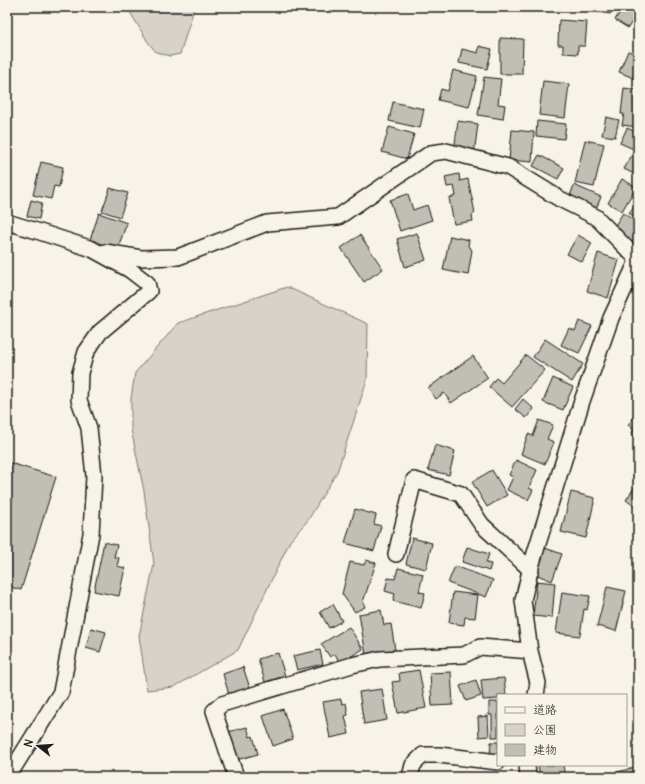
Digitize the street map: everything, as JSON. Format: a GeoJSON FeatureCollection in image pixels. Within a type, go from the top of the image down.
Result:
{"type":"FeatureCollection","features":[{"type":"Feature","properties":{"kind":"street"},"geometry":{"type":"LineString","coordinates":[[7,222],[92,249],[141,258],[178,257],[267,223],[338,216],[432,153],[446,151],[508,167],[560,199],[596,217],[638,259],[611,318],[582,401],[523,600],[530,652],[538,683],[536,694]]}},
{"type":"Feature","properties":{"kind":"street"},"geometry":{"type":"LineString","coordinates":[[10,777],[14,767],[61,692],[91,534],[94,476],[89,428],[79,400],[80,373],[86,352],[100,332],[149,291],[147,283],[130,270],[92,249]]}},
{"type":"Feature","properties":{"kind":"street"},"geometry":{"type":"LineString","coordinates":[[396,554],[414,480],[461,494],[482,525],[531,570]]}},
{"type":"Feature","properties":{"kind":"street"},"geometry":{"type":"LineString","coordinates":[[236,777],[214,711],[222,704],[352,665],[380,659],[464,655],[480,647],[530,652]]}},
{"type":"Feature","properties":{"kind":"street"},"geometry":{"type":"LineString","coordinates":[[410,777],[413,765],[423,755],[439,754],[497,762]]}},
{"type":"Feature","properties":{"kind":"street"},"geometry":{"type":"LineString","coordinates":[[527,766],[528,777]]}},
{"type":"Feature","properties":{"kind":"green space"},"geometry":{"type":"Polygon","coordinates":[[[127,7],[194,7],[180,54],[170,56],[156,52],[148,42],[127,7]]]}},
{"type":"Feature","properties":{"kind":"green space"},"geometry":{"type":"Polygon","coordinates":[[[287,287],[368,324],[367,380],[337,472],[308,520],[290,541],[238,650],[174,687],[147,690],[139,636],[154,564],[144,491],[131,429],[131,398],[135,373],[178,323],[287,287]]]}},
{"type":"Feature","properties":{"kind":"building"},"geometry":{"type":"Polygon","coordinates":[[[593,7],[612,7],[610,14],[593,11],[593,7]]]}},
{"type":"Feature","properties":{"kind":"building"},"geometry":{"type":"Polygon","coordinates":[[[623,7],[638,7],[638,12],[628,28],[615,20],[623,7]]]}},
{"type":"Feature","properties":{"kind":"building"},"geometry":{"type":"Polygon","coordinates":[[[559,20],[587,22],[585,46],[578,46],[578,54],[563,53],[563,45],[558,45],[559,20]]]}},
{"type":"Feature","properties":{"kind":"building"},"geometry":{"type":"Polygon","coordinates":[[[500,38],[523,39],[522,74],[500,74],[500,38]]]}},
{"type":"Feature","properties":{"kind":"building"},"geometry":{"type":"Polygon","coordinates":[[[479,46],[492,49],[487,69],[459,63],[462,49],[478,53],[479,46]]]}},
{"type":"Feature","properties":{"kind":"building"},"geometry":{"type":"Polygon","coordinates":[[[628,51],[638,55],[638,80],[619,72],[628,51]]]}},
{"type":"Feature","properties":{"kind":"building"},"geometry":{"type":"Polygon","coordinates":[[[453,70],[477,76],[469,107],[438,100],[441,89],[448,91],[453,70]]]}},
{"type":"Feature","properties":{"kind":"building"},"geometry":{"type":"Polygon","coordinates":[[[484,77],[501,79],[498,104],[505,105],[503,119],[478,115],[484,77]]]}},
{"type":"Feature","properties":{"kind":"building"},"geometry":{"type":"Polygon","coordinates":[[[543,81],[569,84],[565,118],[539,115],[543,81]]]}},
{"type":"Feature","properties":{"kind":"building"},"geometry":{"type":"Polygon","coordinates":[[[624,88],[638,90],[638,127],[622,125],[624,114],[621,114],[624,88]]]}},
{"type":"Feature","properties":{"kind":"building"},"geometry":{"type":"Polygon","coordinates":[[[393,102],[424,109],[420,128],[389,121],[393,102]]]}},
{"type":"Feature","properties":{"kind":"building"},"geometry":{"type":"Polygon","coordinates":[[[606,117],[619,120],[615,137],[602,135],[606,117]]]}},
{"type":"Feature","properties":{"kind":"building"},"geometry":{"type":"Polygon","coordinates":[[[458,121],[478,124],[474,154],[454,151],[458,121]]]}},
{"type":"Feature","properties":{"kind":"building"},"geometry":{"type":"Polygon","coordinates":[[[537,121],[566,124],[564,139],[536,136],[537,121]]]}},
{"type":"Feature","properties":{"kind":"building"},"geometry":{"type":"Polygon","coordinates":[[[389,127],[414,134],[407,159],[382,152],[389,127]]]}},
{"type":"Feature","properties":{"kind":"building"},"geometry":{"type":"Polygon","coordinates":[[[627,128],[638,133],[638,151],[620,143],[627,128]]]}},
{"type":"Feature","properties":{"kind":"building"},"geometry":{"type":"Polygon","coordinates":[[[512,130],[534,132],[532,162],[509,160],[512,130]]]}},
{"type":"Feature","properties":{"kind":"building"},"geometry":{"type":"Polygon","coordinates":[[[585,140],[604,144],[594,187],[575,183],[585,140]]]}},
{"type":"Feature","properties":{"kind":"building"},"geometry":{"type":"Polygon","coordinates":[[[633,153],[638,156],[638,176],[624,169],[633,153]]]}},
{"type":"Feature","properties":{"kind":"building"},"geometry":{"type":"Polygon","coordinates":[[[539,155],[564,168],[558,179],[533,166],[539,155]]]}},
{"type":"Feature","properties":{"kind":"building"},"geometry":{"type":"Polygon","coordinates":[[[41,162],[63,167],[59,187],[54,186],[51,199],[33,195],[41,162]]]}},
{"type":"Feature","properties":{"kind":"building"},"geometry":{"type":"Polygon","coordinates":[[[459,174],[460,181],[468,179],[475,213],[472,215],[473,221],[454,224],[449,198],[456,196],[454,186],[447,187],[445,177],[459,174]]]}},
{"type":"Feature","properties":{"kind":"building"},"geometry":{"type":"Polygon","coordinates":[[[622,179],[636,187],[622,211],[608,203],[622,179]]]}},
{"type":"Feature","properties":{"kind":"building"},"geometry":{"type":"Polygon","coordinates":[[[574,185],[601,197],[595,211],[569,199],[574,185]]]}},
{"type":"Feature","properties":{"kind":"building"},"geometry":{"type":"Polygon","coordinates":[[[110,188],[128,193],[120,217],[102,211],[110,188]]]}},
{"type":"Feature","properties":{"kind":"building"},"geometry":{"type":"Polygon","coordinates":[[[408,194],[413,210],[427,205],[432,220],[400,231],[390,200],[408,194]]]}},
{"type":"Feature","properties":{"kind":"building"},"geometry":{"type":"Polygon","coordinates":[[[31,200],[42,203],[39,219],[27,216],[31,200]]]}},
{"type":"Feature","properties":{"kind":"building"},"geometry":{"type":"Polygon","coordinates":[[[638,200],[638,219],[629,213],[638,200]]]}},
{"type":"Feature","properties":{"kind":"building"},"geometry":{"type":"Polygon","coordinates":[[[99,213],[127,223],[117,250],[90,240],[99,213]]]}},
{"type":"Feature","properties":{"kind":"building"},"geometry":{"type":"Polygon","coordinates":[[[623,213],[638,223],[638,235],[633,244],[612,230],[623,213]]]}},
{"type":"Feature","properties":{"kind":"building"},"geometry":{"type":"Polygon","coordinates":[[[417,233],[426,260],[405,267],[397,239],[417,233]]]}},
{"type":"Feature","properties":{"kind":"building"},"geometry":{"type":"Polygon","coordinates":[[[360,235],[383,269],[364,282],[341,248],[360,235]]]}},
{"type":"Feature","properties":{"kind":"building"},"geometry":{"type":"Polygon","coordinates":[[[578,235],[592,243],[582,262],[567,254],[578,235]]]}},
{"type":"Feature","properties":{"kind":"building"},"geometry":{"type":"Polygon","coordinates":[[[450,236],[469,240],[468,246],[472,250],[468,275],[443,270],[450,236]]]}},
{"type":"Feature","properties":{"kind":"building"},"geometry":{"type":"Polygon","coordinates":[[[598,253],[619,260],[608,298],[587,291],[598,253]]]}},
{"type":"Feature","properties":{"kind":"building"},"geometry":{"type":"Polygon","coordinates":[[[579,321],[592,326],[579,353],[561,345],[569,328],[575,331],[579,321]]]}},
{"type":"Feature","properties":{"kind":"building"},"geometry":{"type":"Polygon","coordinates":[[[545,339],[583,364],[572,382],[533,357],[545,339]]]}},
{"type":"Feature","properties":{"kind":"building"},"geometry":{"type":"Polygon","coordinates":[[[526,355],[545,370],[512,407],[489,387],[496,378],[502,383],[526,355]]]}},
{"type":"Feature","properties":{"kind":"building"},"geometry":{"type":"Polygon","coordinates":[[[473,356],[488,378],[451,403],[444,393],[436,399],[428,388],[473,356]]]}},
{"type":"Feature","properties":{"kind":"building"},"geometry":{"type":"Polygon","coordinates":[[[553,378],[573,387],[563,410],[543,402],[553,378]]]}},
{"type":"Feature","properties":{"kind":"building"},"geometry":{"type":"Polygon","coordinates":[[[523,399],[534,409],[526,418],[515,409],[523,399]]]}},
{"type":"Feature","properties":{"kind":"building"},"geometry":{"type":"Polygon","coordinates":[[[635,415],[638,417],[638,438],[631,434],[634,430],[628,425],[635,415]]]}},
{"type":"Feature","properties":{"kind":"building"},"geometry":{"type":"Polygon","coordinates":[[[539,420],[553,425],[547,439],[554,442],[545,464],[521,454],[528,434],[533,436],[539,420]]]}},
{"type":"Feature","properties":{"kind":"building"},"geometry":{"type":"Polygon","coordinates":[[[435,445],[455,451],[449,475],[428,470],[435,445]]]}},
{"type":"Feature","properties":{"kind":"building"},"geometry":{"type":"Polygon","coordinates":[[[516,460],[537,470],[529,488],[533,490],[528,500],[507,490],[513,477],[509,475],[516,460]]]}},
{"type":"Feature","properties":{"kind":"building"},"geometry":{"type":"Polygon","coordinates":[[[7,462],[56,477],[21,590],[7,586],[7,462]]]}},
{"type":"Feature","properties":{"kind":"building"},"geometry":{"type":"Polygon","coordinates":[[[492,470],[507,495],[487,507],[472,482],[492,470]]]}},
{"type":"Feature","properties":{"kind":"building"},"geometry":{"type":"Polygon","coordinates":[[[638,482],[638,509],[626,500],[638,482]]]}},
{"type":"Feature","properties":{"kind":"building"},"geometry":{"type":"Polygon","coordinates":[[[571,492],[595,498],[586,538],[561,532],[571,492]]]}},
{"type":"Feature","properties":{"kind":"building"},"geometry":{"type":"Polygon","coordinates":[[[355,509],[376,515],[374,524],[381,526],[374,551],[345,543],[355,509]]]}},
{"type":"Feature","properties":{"kind":"building"},"geometry":{"type":"Polygon","coordinates":[[[412,538],[432,543],[426,569],[406,564],[412,538]]]}},
{"type":"Feature","properties":{"kind":"building"},"geometry":{"type":"Polygon","coordinates":[[[104,542],[117,545],[114,557],[119,558],[117,566],[125,568],[119,596],[94,591],[104,542]]]}},
{"type":"Feature","properties":{"kind":"building"},"geometry":{"type":"Polygon","coordinates":[[[467,547],[489,554],[486,563],[491,564],[489,571],[462,562],[467,547]]]}},
{"type":"Feature","properties":{"kind":"building"},"geometry":{"type":"Polygon","coordinates":[[[545,548],[562,554],[552,581],[535,574],[545,548]]]}},
{"type":"Feature","properties":{"kind":"building"},"geometry":{"type":"Polygon","coordinates":[[[366,560],[376,563],[363,602],[365,607],[355,612],[342,594],[350,562],[364,565],[366,560]]]}},
{"type":"Feature","properties":{"kind":"building"},"geometry":{"type":"Polygon","coordinates":[[[455,566],[493,580],[486,597],[448,583],[455,566]]]}},
{"type":"Feature","properties":{"kind":"building"},"geometry":{"type":"Polygon","coordinates":[[[398,568],[423,574],[419,592],[425,593],[421,608],[393,601],[395,594],[385,591],[388,578],[395,579],[398,568]]]}},
{"type":"Feature","properties":{"kind":"building"},"geometry":{"type":"Polygon","coordinates":[[[537,581],[555,583],[552,618],[533,616],[537,581]]]}},
{"type":"Feature","properties":{"kind":"building"},"geometry":{"type":"Polygon","coordinates":[[[607,587],[626,591],[616,631],[597,626],[607,587]]]}},
{"type":"Feature","properties":{"kind":"building"},"geometry":{"type":"Polygon","coordinates":[[[453,592],[478,595],[475,618],[465,617],[464,625],[449,623],[453,592]]]}},
{"type":"Feature","properties":{"kind":"building"},"geometry":{"type":"Polygon","coordinates":[[[562,592],[590,596],[587,610],[584,609],[580,636],[556,633],[562,592]]]}},
{"type":"Feature","properties":{"kind":"building"},"geometry":{"type":"Polygon","coordinates":[[[333,604],[342,621],[329,628],[320,612],[333,604]]]}},
{"type":"Feature","properties":{"kind":"building"},"geometry":{"type":"Polygon","coordinates":[[[381,610],[384,625],[391,624],[395,650],[366,655],[359,614],[381,610]]]}},
{"type":"Feature","properties":{"kind":"building"},"geometry":{"type":"Polygon","coordinates":[[[349,627],[363,649],[340,663],[335,654],[330,657],[321,644],[349,627]]]}},
{"type":"Feature","properties":{"kind":"building"},"geometry":{"type":"Polygon","coordinates":[[[91,628],[106,632],[100,652],[86,648],[91,628]]]}},
{"type":"Feature","properties":{"kind":"building"},"geometry":{"type":"Polygon","coordinates":[[[320,650],[323,664],[297,670],[293,656],[320,650]]]}},
{"type":"Feature","properties":{"kind":"building"},"geometry":{"type":"Polygon","coordinates":[[[278,653],[285,676],[265,682],[258,659],[278,653]]]}},
{"type":"Feature","properties":{"kind":"building"},"geometry":{"type":"Polygon","coordinates":[[[243,667],[250,688],[229,695],[223,674],[243,667]]]}},
{"type":"Feature","properties":{"kind":"building"},"geometry":{"type":"Polygon","coordinates":[[[419,670],[426,708],[398,713],[392,682],[400,681],[399,673],[419,670]]]}},
{"type":"Feature","properties":{"kind":"building"},"geometry":{"type":"Polygon","coordinates":[[[451,672],[453,705],[432,706],[430,673],[451,672]]]}},
{"type":"Feature","properties":{"kind":"building"},"geometry":{"type":"Polygon","coordinates":[[[504,678],[506,694],[497,694],[497,699],[483,700],[481,680],[504,678]]]}},
{"type":"Feature","properties":{"kind":"building"},"geometry":{"type":"Polygon","coordinates":[[[476,680],[481,696],[466,701],[460,686],[476,680]]]}},
{"type":"Feature","properties":{"kind":"building"},"geometry":{"type":"Polygon","coordinates":[[[382,689],[387,720],[364,724],[359,692],[382,689]]]}},
{"type":"Feature","properties":{"kind":"building"},"geometry":{"type":"Polygon","coordinates":[[[341,699],[342,704],[346,703],[348,715],[345,716],[349,734],[330,738],[323,702],[341,699]]]}},
{"type":"Feature","properties":{"kind":"building"},"geometry":{"type":"Polygon","coordinates":[[[489,702],[497,702],[497,737],[492,737],[492,715],[489,715],[489,702]]]}},
{"type":"Feature","properties":{"kind":"building"},"geometry":{"type":"Polygon","coordinates":[[[283,709],[293,739],[273,746],[263,716],[283,709]]]}},
{"type":"Feature","properties":{"kind":"building"},"geometry":{"type":"Polygon","coordinates":[[[488,716],[489,736],[479,737],[478,717],[488,716]]]}},
{"type":"Feature","properties":{"kind":"building"},"geometry":{"type":"Polygon","coordinates":[[[247,727],[250,737],[253,736],[258,754],[236,760],[228,732],[247,727]]]}},
{"type":"Feature","properties":{"kind":"building"},"geometry":{"type":"Polygon","coordinates":[[[491,742],[497,742],[497,756],[490,755],[491,742]]]}},
{"type":"Feature","properties":{"kind":"building"},"geometry":{"type":"Polygon","coordinates":[[[538,766],[563,766],[565,777],[540,777],[538,766]]]}},
{"type":"Feature","properties":{"kind":"building"},"geometry":{"type":"Polygon","coordinates":[[[638,766],[638,777],[616,777],[615,773],[638,766]]]}},
{"type":"Feature","properties":{"kind":"building"},"geometry":{"type":"Polygon","coordinates":[[[373,773],[394,774],[394,777],[373,777],[373,773]]]}}]}
